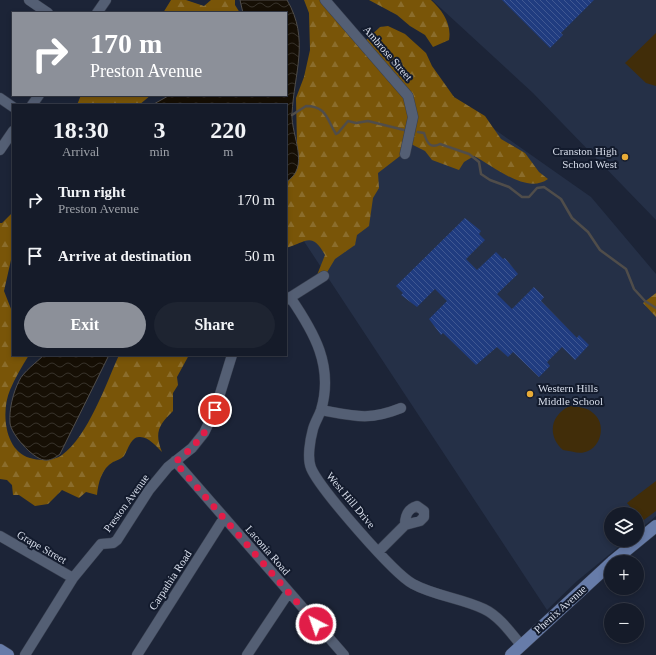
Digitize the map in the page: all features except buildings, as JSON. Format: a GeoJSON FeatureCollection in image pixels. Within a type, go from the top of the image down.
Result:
{"type":"FeatureCollection","features":[{"type":"Feature","properties":{"kind":"main road","name":"Phenix Avenue"},"geometry":{"type":"LineString","coordinates":[[622,555],[656,526]]}},
{"type":"Feature","properties":{"kind":"main road","name":"Phenix Avenue"},"geometry":{"type":"LineString","coordinates":[[511,655],[604,570]]}},
{"type":"Feature","properties":{"kind":"main road"},"geometry":{"type":"LineString","coordinates":[[0,650],[8,655]]}},
{"type":"Feature","properties":{"kind":"street"},"geometry":{"type":"LineString","coordinates":[[29,0],[47,12]]}},
{"type":"Feature","properties":{"kind":"street"},"geometry":{"type":"LineString","coordinates":[[98,12],[106,0]]}},
{"type":"Feature","properties":{"kind":"street","name":"Ambrose Street"},"geometry":{"type":"LineString","coordinates":[[325,0],[408,96],[413,117],[405,154]]}},
{"type":"Feature","properties":{"kind":"street"},"geometry":{"type":"LineString","coordinates":[[0,98],[12,106]]}},
{"type":"Feature","properties":{"kind":"street"},"geometry":{"type":"LineString","coordinates":[[0,150],[12,133]]}},
{"type":"Feature","properties":{"kind":"street"},"geometry":{"type":"LineString","coordinates":[[288,298],[324,276]]}},
{"type":"Feature","properties":{"kind":"street","name":"West Hill Drive"},"geometry":{"type":"LineString","coordinates":[[288,298],[306,323],[324,359],[325,386],[321,410],[313,429],[309,456],[311,468],[325,491],[392,567],[411,583],[430,593],[485,610],[503,623],[521,645]]}},
{"type":"Feature","properties":{"kind":"street","name":"Preston Avenue"},"geometry":{"type":"LineString","coordinates":[[24,655],[73,578],[101,544],[113,543],[117,540],[149,490],[175,462],[192,448],[204,433],[215,410],[232,356]]}},
{"type":"Feature","properties":{"kind":"street"},"geometry":{"type":"LineString","coordinates":[[321,410],[360,417],[382,415],[401,408]]}},
{"type":"Feature","properties":{"kind":"street","name":"Laconia Road"},"geometry":{"type":"LineString","coordinates":[[175,462],[344,655]]}},
{"type":"Feature","properties":{"kind":"street","name":"Carpathia Road"},"geometry":{"type":"LineString","coordinates":[[137,655],[224,518]]}},
{"type":"Feature","properties":{"kind":"street"},"geometry":{"type":"LineString","coordinates":[[379,551],[405,525]]}},
{"type":"Feature","properties":{"kind":"street","name":"Grape Street"},"geometry":{"type":"LineString","coordinates":[[0,536],[73,578]]}},
{"type":"Feature","properties":{"kind":"street"},"geometry":{"type":"LineString","coordinates":[[247,655],[289,592]]}},
{"type":"Feature","properties":{"kind":"shaded area","name":"Cranston High School West"},"geometry":{"type":"Polygon","coordinates":[[[432,0],[656,0],[656,220],[533,93],[432,0]]]}},
{"type":"Feature","properties":{"kind":"shaded area"},"geometry":{"type":"Polygon","coordinates":[[[656,33],[656,86],[646,83],[625,63],[656,33]]]}},
{"type":"Feature","properties":{"kind":"shaded area","name":"Western Hills Middle School"},"geometry":{"type":"Polygon","coordinates":[[[477,117],[591,197],[656,274],[656,516],[644,526],[644,507],[604,507],[604,547],[618,547],[609,555],[604,555],[604,559],[577,581],[547,610],[287,216],[287,195],[477,117]]]}},
{"type":"Feature","properties":{"kind":"shaded area"},"geometry":{"type":"Polygon","coordinates":[[[570,406],[588,410],[597,417],[600,422],[601,434],[597,444],[588,451],[579,453],[563,450],[555,438],[553,426],[555,420],[563,410],[570,406]]]}},
{"type":"Feature","properties":{"kind":"shaded area"},"geometry":{"type":"Polygon","coordinates":[[[656,481],[656,511],[644,520],[644,507],[631,507],[627,503],[656,481]]]}},
{"type":"Feature","properties":{"kind":"green space"},"geometry":{"type":"Polygon","coordinates":[[[171,0],[186,0],[204,6],[211,0],[235,0],[235,5],[239,12],[164,12],[171,0]]]}},
{"type":"Feature","properties":{"kind":"green space"},"geometry":{"type":"Polygon","coordinates":[[[304,0],[329,0],[365,41],[380,27],[388,26],[405,34],[426,53],[432,66],[454,97],[485,116],[501,139],[525,153],[539,172],[548,179],[539,183],[530,184],[520,181],[500,172],[474,156],[464,162],[459,170],[432,160],[425,151],[409,143],[404,153],[378,173],[379,188],[373,198],[369,226],[357,235],[355,245],[335,259],[326,274],[317,275],[325,255],[316,243],[308,240],[287,248],[287,154],[294,150],[297,144],[296,98],[304,77],[310,50],[309,13],[304,0]]]}},
{"type":"Feature","properties":{"kind":"green space"},"geometry":{"type":"Polygon","coordinates":[[[369,0],[431,0],[439,8],[448,23],[450,34],[449,40],[433,47],[425,35],[410,26],[397,15],[369,0]]]}},
{"type":"Feature","properties":{"kind":"green space"},"geometry":{"type":"Polygon","coordinates":[[[81,96],[150,96],[140,104],[77,104],[81,96]]]}},
{"type":"Feature","properties":{"kind":"green space"},"geometry":{"type":"Polygon","coordinates":[[[12,213],[12,255],[4,291],[12,311],[12,356],[28,356],[10,390],[6,408],[7,429],[10,439],[21,454],[34,459],[51,459],[59,457],[71,446],[88,423],[119,356],[188,356],[177,377],[178,385],[173,393],[173,411],[164,420],[159,429],[158,439],[162,452],[146,438],[139,437],[134,439],[124,456],[109,465],[103,472],[98,486],[97,495],[86,492],[79,498],[62,490],[48,504],[35,506],[19,495],[13,495],[12,485],[7,480],[0,479],[0,223],[2,223],[12,213]]]}},
{"type":"Feature","properties":{"kind":"green space"},"geometry":{"type":"Polygon","coordinates":[[[656,293],[656,317],[643,303],[656,293]]]}},
{"type":"Feature","properties":{"kind":"water"},"geometry":{"type":"Polygon","coordinates":[[[240,0],[287,0],[294,14],[298,28],[299,56],[293,99],[292,123],[299,160],[293,176],[287,181],[287,104],[154,104],[168,96],[287,96],[287,12],[243,12],[240,0]]]}},
{"type":"Feature","properties":{"kind":"water"},"geometry":{"type":"Polygon","coordinates":[[[43,356],[109,356],[60,454],[52,459],[44,460],[34,455],[23,445],[11,428],[10,412],[12,401],[19,381],[43,356]]]}},
{"type":"Feature","properties":{"kind":"waterway"},"geometry":{"type":"LineString","coordinates":[[292,115],[306,106],[318,108],[326,115],[336,134],[348,121],[356,123],[368,121],[404,130]]}},
{"type":"Feature","properties":{"kind":"waterway"},"geometry":{"type":"LineString","coordinates":[[418,132],[424,133],[426,140],[431,145],[434,146],[440,144],[469,154],[479,162],[481,174],[490,180],[509,187],[522,197],[529,197],[537,188],[544,187],[561,199],[572,218],[588,232],[600,250],[626,269],[634,289],[645,301],[656,308]]}},
{"type":"Feature","properties":{"kind":"place","name":"Cranston High School West"},"geometry":{"type":"Point","coordinates":[625,157]}},
{"type":"Feature","properties":{"kind":"place","name":"Western Hills Middle School"},"geometry":{"type":"Point","coordinates":[530,394]}},
{"type":"Feature","properties":{"kind":"route"},"geometry":{"type":"LineString","coordinates":[[215,410],[204,433],[192,448],[175,462],[316,624]]}}]}
